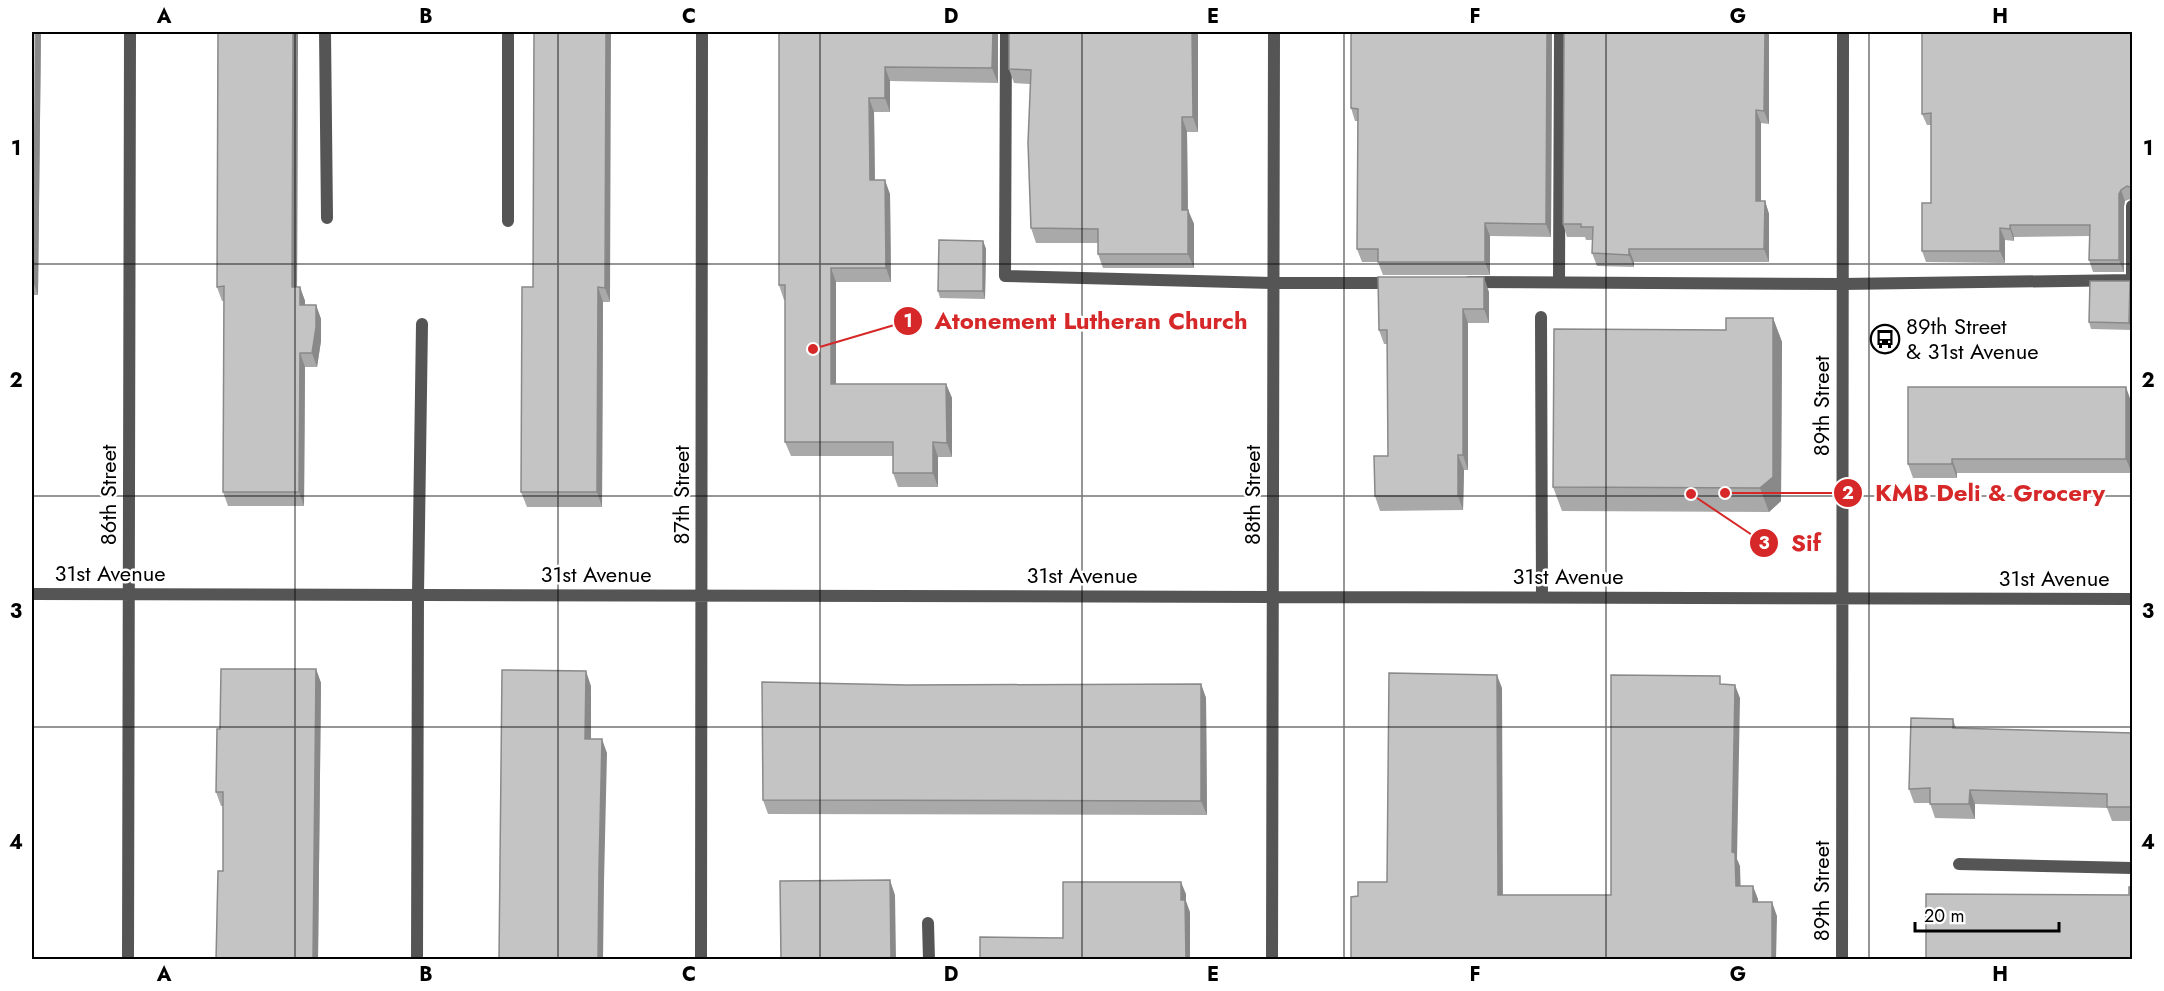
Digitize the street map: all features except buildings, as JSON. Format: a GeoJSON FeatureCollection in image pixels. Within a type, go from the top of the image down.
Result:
{"type":"FeatureCollection","features":[{"type":"Feature","properties":{"kind":"street","name":"86th Street"},"geometry":{"type":"LineString","coordinates":[[128,960],[130,32]]}},
{"type":"Feature","properties":{"kind":"street"},"geometry":{"type":"LineString","coordinates":[[326,32],[327,218]]}},
{"type":"Feature","properties":{"kind":"street"},"geometry":{"type":"LineString","coordinates":[[508,32],[508,221]]}},
{"type":"Feature","properties":{"kind":"street","name":"87th Street"},"geometry":{"type":"LineString","coordinates":[[701,960],[702,32]]}},
{"type":"Feature","properties":{"kind":"street"},"geometry":{"type":"LineString","coordinates":[[1006,32],[1005,276],[1273,283],[1410,283]]}},
{"type":"Feature","properties":{"kind":"street","name":"88th Street"},"geometry":{"type":"LineString","coordinates":[[1272,960],[1274,32]]}},
{"type":"Feature","properties":{"kind":"street"},"geometry":{"type":"LineString","coordinates":[[1559,282],[1560,32]]}},
{"type":"Feature","properties":{"kind":"street","name":"89th Street"},"geometry":{"type":"LineString","coordinates":[[1842,960],[1843,32]]}},
{"type":"Feature","properties":{"kind":"street"},"geometry":{"type":"LineString","coordinates":[[1456,282],[1842,284],[2132,280],[2133,206]]}},
{"type":"Feature","properties":{"kind":"street"},"geometry":{"type":"LineString","coordinates":[[1541,317],[1542,597]]}},
{"type":"Feature","properties":{"kind":"street"},"geometry":{"type":"LineString","coordinates":[[417,960],[418,594],[422,324]]}},
{"type":"Feature","properties":{"kind":"street","name":"31st Avenue"},"geometry":{"type":"LineString","coordinates":[[32,594],[2133,599]]}},
{"type":"Feature","properties":{"kind":"street"},"geometry":{"type":"LineString","coordinates":[[1959,864],[2133,868]]}},
{"type":"Feature","properties":{"kind":"street"},"geometry":{"type":"LineString","coordinates":[[928,923],[929,960]]}},
{"type":"Feature","properties":{"kind":"place","name":"89th Street & 31st Avenue"},"geometry":{"type":"Point","coordinates":[1885,339]}},
{"type":"Feature","properties":{"kind":"place","name":"Atonement Lutheran Church"},"geometry":{"type":"Point","coordinates":[813,349]}},
{"type":"Feature","properties":{"kind":"place","name":"KMB Deli & Grocery"},"geometry":{"type":"Point","coordinates":[1725,493]}},
{"type":"Feature","properties":{"kind":"place","name":"Sif"},"geometry":{"type":"Point","coordinates":[1691,494]}}]}
